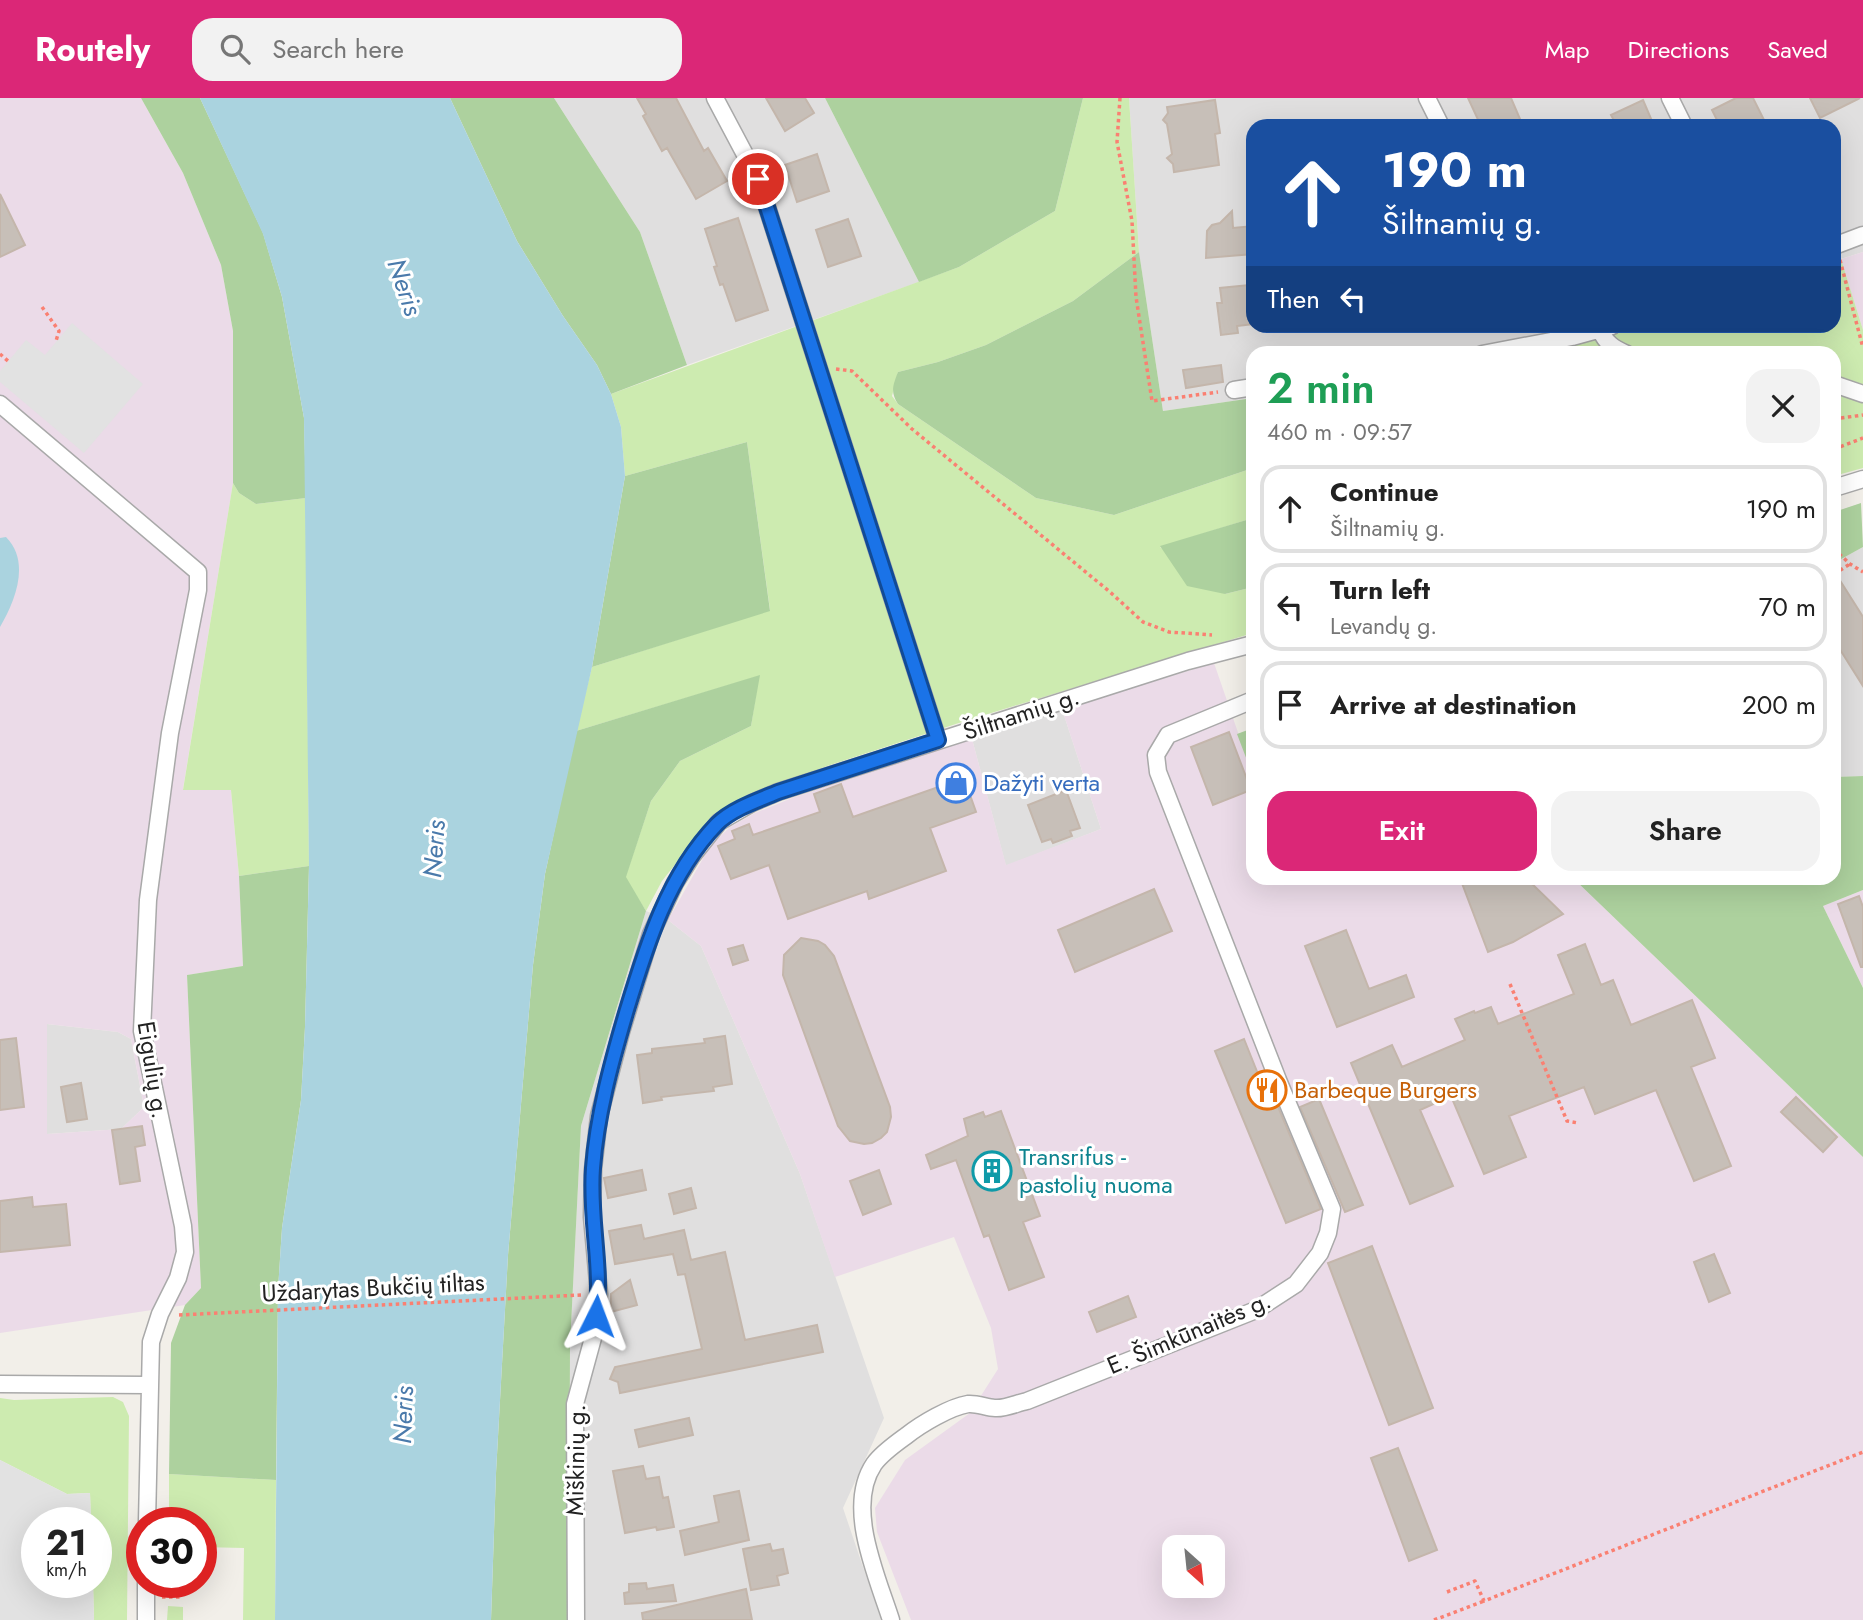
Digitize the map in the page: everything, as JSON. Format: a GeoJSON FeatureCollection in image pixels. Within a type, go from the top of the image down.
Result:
{"type":"FeatureCollection","features":[{"type":"Feature","properties":{"kind":"street"},"geometry":{"type":"LineString","coordinates":[[715,98],[758,179],[938,740]]}},
{"type":"Feature","properties":{"kind":"street"},"geometry":{"type":"LineString","coordinates":[[1427,98],[1438,119]]}},
{"type":"Feature","properties":{"kind":"street"},"geometry":{"type":"LineString","coordinates":[[1670,98],[1680,119]]}},
{"type":"Feature","properties":{"kind":"street"},"geometry":{"type":"LineString","coordinates":[[1841,243],[1863,235]]}},
{"type":"Feature","properties":{"kind":"street"},"geometry":{"type":"LineString","coordinates":[[1541,333],[1545,341]]}},
{"type":"Feature","properties":{"kind":"street"},"geometry":{"type":"LineString","coordinates":[[1521,346],[1583,333]]}},
{"type":"Feature","properties":{"kind":"street"},"geometry":{"type":"LineString","coordinates":[[1841,386],[1863,394]]}},
{"type":"Feature","properties":{"kind":"street"},"geometry":{"type":"LineString","coordinates":[[1234,390],[1246,388]]}},
{"type":"Feature","properties":{"kind":"street","name":"Eigulių g."},"geometry":{"type":"LineString","coordinates":[[0,404],[198,572],[198,590],[170,733],[148,900],[142,1031],[183,1226],[185,1252],[178,1278],[160,1314],[151,1342],[147,1507]]}},
{"type":"Feature","properties":{"kind":"street"},"geometry":{"type":"LineString","coordinates":[[1841,486],[1863,479]]}},
{"type":"Feature","properties":{"kind":"street","name":"Šiltnamių g."},"geometry":{"type":"LineString","coordinates":[[752,803],[938,740],[1188,661],[1246,646]]}},
{"type":"Feature","properties":{"kind":"street","name":"E. Šimkūnaitės g."},"geometry":{"type":"LineString","coordinates":[[891,1620],[873,1565],[862,1521],[861,1502],[865,1481],[874,1464],[889,1449],[914,1430],[950,1411],[969,1404],[998,1408],[1027,1401],[1256,1310],[1296,1284],[1320,1253],[1328,1233],[1332,1209],[1245,998],[1158,772],[1156,755],[1168,735],[1246,703]]}},
{"type":"Feature","properties":{"kind":"street","name":"Miškinių g."},"geometry":{"type":"LineString","coordinates":[[576,1620],[575,1404],[593,1338],[599,1294],[592,1217],[593,1169],[599,1116],[651,934],[675,883],[719,822],[752,803]]}},
{"type":"Feature","properties":{"kind":"street"},"geometry":{"type":"LineString","coordinates":[[0,1384],[148,1385]]}},
{"type":"Feature","properties":{"kind":"street"},"geometry":{"type":"LineString","coordinates":[[146,1598],[146,1620]]}},
{"type":"Feature","properties":{"kind":"path"},"geometry":{"type":"LineString","coordinates":[[1120,98],[1117,142],[1132,221],[1136,297],[1152,401],[1234,390]]}},
{"type":"Feature","properties":{"kind":"path"},"geometry":{"type":"LineString","coordinates":[[1841,272],[1863,348]]}},
{"type":"Feature","properties":{"kind":"path"},"geometry":{"type":"LineString","coordinates":[[42,307],[60,331],[57,341]]}},
{"type":"Feature","properties":{"kind":"path"},"geometry":{"type":"LineString","coordinates":[[0,354],[8,361]]}},
{"type":"Feature","properties":{"kind":"path"},"geometry":{"type":"LineString","coordinates":[[819,371],[837,368],[852,371],[912,429],[1143,622],[1169,632],[1224,636]]}},
{"type":"Feature","properties":{"kind":"path"},"geometry":{"type":"LineString","coordinates":[[1841,418],[1863,415]]}},
{"type":"Feature","properties":{"kind":"path"},"geometry":{"type":"LineString","coordinates":[[1841,446],[1863,438]]}},
{"type":"Feature","properties":{"kind":"path"},"geometry":{"type":"LineString","coordinates":[[1841,556],[1863,572]]}},
{"type":"Feature","properties":{"kind":"path"},"geometry":{"type":"LineString","coordinates":[[1841,570],[1850,564]]}},
{"type":"Feature","properties":{"kind":"path"},"geometry":{"type":"LineString","coordinates":[[1510,984],[1567,1121],[1578,1123]]}},
{"type":"Feature","properties":{"kind":"path","name":"Uždarytas Bukčių tiltas"},"geometry":{"type":"LineString","coordinates":[[189,1315],[559,1296]]}},
{"type":"Feature","properties":{"kind":"path"},"geometry":{"type":"LineString","coordinates":[[1434,1620],[1863,1452]]}},
{"type":"Feature","properties":{"kind":"path"},"geometry":{"type":"LineString","coordinates":[[1447,1592],[1475,1581],[1484,1601]]}},
{"type":"Feature","properties":{"kind":"shaded area"},"geometry":{"type":"Polygon","coordinates":[[[0,98],[141,98],[183,173],[221,265],[233,331],[233,483],[183,789],[231,790],[239,876],[243,966],[187,975],[201,1288],[185,1305],[0,1333],[0,98]],[[47,1024],[47,1134],[121,1129],[144,1107],[131,1039],[118,1032],[47,1024]]]}},
{"type":"Feature","properties":{"kind":"shaded area"},"geometry":{"type":"Polygon","coordinates":[[[554,98],[825,98],[919,282],[687,365],[640,232],[554,98]]]}},
{"type":"Feature","properties":{"kind":"shaded area"},"geometry":{"type":"Polygon","coordinates":[[[1129,98],[1863,98],[1863,252],[1841,259],[1841,119],[1246,119],[1246,333],[1610,333],[1564,346],[1246,346],[1246,399],[1163,411],[1139,252],[1129,98]]]}},
{"type":"Feature","properties":{"kind":"shaded area"},"geometry":{"type":"Polygon","coordinates":[[[1863,252],[1863,330],[1841,259],[1863,252]]]}},
{"type":"Feature","properties":{"kind":"shaded area"},"geometry":{"type":"Polygon","coordinates":[[[72,323],[143,384],[84,453],[0,382],[0,371],[26,340],[45,355],[72,323]]]}},
{"type":"Feature","properties":{"kind":"shaded area"},"geometry":{"type":"Polygon","coordinates":[[[1863,547],[1863,776],[1841,777],[1841,559],[1863,547]]]}},
{"type":"Feature","properties":{"kind":"shaded area"},"geometry":{"type":"Polygon","coordinates":[[[1214,663],[1246,756],[1246,885],[1580,885],[1863,1157],[1863,1620],[911,1620],[877,1532],[875,1508],[905,1460],[970,1413],[998,1369],[991,1328],[954,1237],[835,1277],[800,1174],[701,946],[668,920],[710,846],[730,827],[792,798],[972,739],[1006,865],[1101,829],[1062,709],[1214,663]]]}},
{"type":"Feature","properties":{"kind":"shaded area"},"geometry":{"type":"Polygon","coordinates":[[[1062,709],[1101,829],[1006,866],[972,739],[1062,709]]]}},
{"type":"Feature","properties":{"kind":"shaded area"},"geometry":{"type":"Polygon","coordinates":[[[1863,890],[1863,988],[1823,906],[1863,890]]]}},
{"type":"Feature","properties":{"kind":"shaded area"},"geometry":{"type":"Polygon","coordinates":[[[646,911],[668,920],[701,946],[800,1174],[884,1418],[843,1508],[881,1620],[569,1620],[570,1346],[581,1126],[646,911]]]}},
{"type":"Feature","properties":{"kind":"shaded area"},"geometry":{"type":"Polygon","coordinates":[[[47,1024],[118,1032],[131,1039],[144,1107],[121,1129],[47,1134],[47,1024]]]}},
{"type":"Feature","properties":{"kind":"shaded area"},"geometry":{"type":"Polygon","coordinates":[[[0,1460],[67,1494],[90,1493],[90,1507],[21,1507],[21,1598],[93,1598],[94,1620],[0,1620],[0,1460]]]}},
{"type":"Feature","properties":{"kind":"green space"},"geometry":{"type":"Polygon","coordinates":[[[141,98],[200,98],[263,233],[282,297],[304,418],[306,498],[256,504],[239,493],[233,483],[233,331],[221,265],[183,173],[141,98]]]}},
{"type":"Feature","properties":{"kind":"green space"},"geometry":{"type":"Polygon","coordinates":[[[450,98],[554,98],[640,232],[687,365],[611,394],[597,365],[517,241],[450,98]]]}},
{"type":"Feature","properties":{"kind":"green space"},"geometry":{"type":"Polygon","coordinates":[[[825,98],[1083,98],[1055,211],[959,267],[919,282],[825,98]]]}},
{"type":"Feature","properties":{"kind":"green space"},"geometry":{"type":"Polygon","coordinates":[[[1083,98],[1129,98],[1139,252],[1073,301],[986,345],[938,362],[898,372],[892,396],[898,404],[1036,498],[1114,515],[1246,470],[1246,520],[1160,547],[1225,594],[1246,589],[1246,635],[962,722],[827,766],[773,787],[704,828],[662,881],[646,911],[625,878],[651,801],[680,761],[751,726],[759,676],[576,731],[592,667],[770,610],[747,442],[625,476],[621,427],[611,394],[959,267],[1055,211],[1083,98]]]}},
{"type":"Feature","properties":{"kind":"green space"},"geometry":{"type":"Polygon","coordinates":[[[1139,252],[1163,411],[1246,399],[1246,470],[1114,515],[1036,498],[898,404],[893,388],[898,372],[938,362],[986,345],[1073,301],[1139,252]]]}},
{"type":"Feature","properties":{"kind":"green space"},"geometry":{"type":"Polygon","coordinates":[[[1841,259],[1863,330],[1863,468],[1841,474],[1841,346],[1567,346],[1610,333],[1841,333],[1841,259]]]}},
{"type":"Feature","properties":{"kind":"green space"},"geometry":{"type":"Polygon","coordinates":[[[747,442],[770,611],[592,667],[625,476],[747,442]]]}},
{"type":"Feature","properties":{"kind":"green space"},"geometry":{"type":"Polygon","coordinates":[[[233,483],[239,493],[256,504],[306,498],[309,866],[239,876],[231,790],[183,790],[233,483]]]}},
{"type":"Feature","properties":{"kind":"green space"},"geometry":{"type":"Polygon","coordinates":[[[1861,503],[1863,547],[1841,559],[1841,510],[1861,503]]]}},
{"type":"Feature","properties":{"kind":"green space"},"geometry":{"type":"Polygon","coordinates":[[[1246,520],[1246,589],[1225,594],[1187,586],[1160,546],[1246,520]]]}},
{"type":"Feature","properties":{"kind":"green space"},"geometry":{"type":"Polygon","coordinates":[[[760,675],[751,726],[680,761],[651,801],[626,877],[646,911],[581,1126],[570,1346],[569,1620],[491,1620],[508,1255],[533,965],[545,874],[576,731],[760,675]]]}},
{"type":"Feature","properties":{"kind":"green space"},"geometry":{"type":"Polygon","coordinates":[[[1246,731],[1246,758],[1237,734],[1246,731]]]}},
{"type":"Feature","properties":{"kind":"green space"},"geometry":{"type":"Polygon","coordinates":[[[1863,776],[1863,890],[1823,906],[1863,988],[1863,1157],[1580,885],[1841,885],[1841,777],[1863,776]]]}},
{"type":"Feature","properties":{"kind":"green space"},"geometry":{"type":"Polygon","coordinates":[[[309,866],[301,1100],[282,1228],[278,1290],[276,1480],[169,1474],[171,1343],[185,1305],[201,1288],[187,975],[243,966],[239,876],[309,866]]]}},
{"type":"Feature","properties":{"kind":"green space"},"geometry":{"type":"Polygon","coordinates":[[[113,1397],[123,1402],[129,1416],[128,1507],[126,1507],[127,1620],[94,1620],[93,1598],[112,1598],[112,1507],[90,1507],[90,1493],[67,1494],[0,1460],[0,1398],[14,1400],[113,1397]]]}},
{"type":"Feature","properties":{"kind":"green space"},"geometry":{"type":"Polygon","coordinates":[[[169,1474],[276,1480],[275,1620],[243,1620],[244,1548],[217,1547],[217,1507],[169,1507],[169,1474]]]}},
{"type":"Feature","properties":{"kind":"green space"},"geometry":{"type":"Polygon","coordinates":[[[168,1606],[183,1607],[183,1620],[167,1620],[168,1606]]]}},
{"type":"Feature","properties":{"kind":"water","name":"Neris"},"geometry":{"type":"Polygon","coordinates":[[[200,98],[450,98],[517,241],[597,365],[611,394],[621,427],[625,476],[592,667],[545,874],[533,965],[508,1255],[491,1620],[275,1620],[278,1290],[282,1228],[301,1100],[309,866],[304,418],[282,297],[263,234],[200,98]]]}},
{"type":"Feature","properties":{"kind":"water"},"geometry":{"type":"Polygon","coordinates":[[[6,537],[14,547],[19,570],[15,594],[0,627],[0,538],[6,537]]]}},
{"type":"Feature","properties":{"kind":"building"},"geometry":{"type":"Polygon","coordinates":[[[637,98],[676,98],[704,151],[708,148],[727,181],[696,199],[667,148],[662,151],[643,116],[646,114],[637,98]]]}},
{"type":"Feature","properties":{"kind":"building"},"geometry":{"type":"Polygon","coordinates":[[[766,98],[805,98],[814,113],[785,131],[766,98]]]}},
{"type":"Feature","properties":{"kind":"building"},"geometry":{"type":"Polygon","coordinates":[[[1468,98],[1511,98],[1520,119],[1478,119],[1468,98]]]}},
{"type":"Feature","properties":{"kind":"building"},"geometry":{"type":"Polygon","coordinates":[[[1736,98],[1753,98],[1764,119],[1716,119],[1712,110],[1736,98]]]}},
{"type":"Feature","properties":{"kind":"building"},"geometry":{"type":"Polygon","coordinates":[[[1810,98],[1860,98],[1820,118],[1810,98]]]}},
{"type":"Feature","properties":{"kind":"building"},"geometry":{"type":"Polygon","coordinates":[[[1215,100],[1220,133],[1215,134],[1219,165],[1174,172],[1173,164],[1167,158],[1172,154],[1167,124],[1163,120],[1168,113],[1167,107],[1215,100]]]}},
{"type":"Feature","properties":{"kind":"building"},"geometry":{"type":"Polygon","coordinates":[[[1643,100],[1651,119],[1613,119],[1611,115],[1643,100]]]}},
{"type":"Feature","properties":{"kind":"building"},"geometry":{"type":"Polygon","coordinates":[[[817,154],[829,191],[797,202],[785,165],[817,154]]]}},
{"type":"Feature","properties":{"kind":"building"},"geometry":{"type":"Polygon","coordinates":[[[0,194],[25,245],[0,257],[0,194]]]}},
{"type":"Feature","properties":{"kind":"building"},"geometry":{"type":"Polygon","coordinates":[[[1232,211],[1233,228],[1246,227],[1246,255],[1206,258],[1207,231],[1212,225],[1220,223],[1232,211]]]}},
{"type":"Feature","properties":{"kind":"building"},"geometry":{"type":"Polygon","coordinates":[[[738,218],[768,310],[736,321],[723,284],[720,285],[705,229],[738,218]]]}},
{"type":"Feature","properties":{"kind":"building"},"geometry":{"type":"Polygon","coordinates":[[[848,219],[861,256],[828,267],[816,230],[848,219]]]}},
{"type":"Feature","properties":{"kind":"building"},"geometry":{"type":"Polygon","coordinates":[[[1246,285],[1246,325],[1237,326],[1238,333],[1221,335],[1217,303],[1222,303],[1220,288],[1246,285]]]}},
{"type":"Feature","properties":{"kind":"building"},"geometry":{"type":"Polygon","coordinates":[[[1221,365],[1223,382],[1186,388],[1183,370],[1221,365]]]}},
{"type":"Feature","properties":{"kind":"building"},"geometry":{"type":"Polygon","coordinates":[[[1841,582],[1863,617],[1863,686],[1841,651],[1841,582]]]}},
{"type":"Feature","properties":{"kind":"building"},"geometry":{"type":"Polygon","coordinates":[[[1229,732],[1246,777],[1246,792],[1213,805],[1191,747],[1229,732]]]}},
{"type":"Feature","properties":{"kind":"building"},"geometry":{"type":"Polygon","coordinates":[[[964,778],[976,812],[930,828],[946,871],[869,899],[867,891],[788,919],[769,865],[731,879],[718,846],[735,839],[732,831],[749,824],[753,835],[820,812],[814,794],[841,784],[853,817],[964,778]]]}},
{"type":"Feature","properties":{"kind":"building"},"geometry":{"type":"Polygon","coordinates":[[[1066,790],[1080,828],[1070,831],[1072,836],[1053,843],[1051,839],[1042,842],[1028,805],[1066,790]]]}},
{"type":"Feature","properties":{"kind":"building"},"geometry":{"type":"Polygon","coordinates":[[[1463,885],[1533,885],[1563,914],[1513,942],[1488,952],[1463,885]]]}},
{"type":"Feature","properties":{"kind":"building"},"geometry":{"type":"Polygon","coordinates":[[[1154,889],[1172,931],[1075,972],[1058,930],[1154,889]]]}},
{"type":"Feature","properties":{"kind":"building"},"geometry":{"type":"Polygon","coordinates":[[[1859,896],[1863,907],[1863,967],[1838,904],[1859,896]]]}},
{"type":"Feature","properties":{"kind":"building"},"geometry":{"type":"Polygon","coordinates":[[[1346,930],[1369,989],[1406,975],[1414,997],[1337,1027],[1305,946],[1346,930]]]}},
{"type":"Feature","properties":{"kind":"building"},"geometry":{"type":"Polygon","coordinates":[[[801,938],[818,941],[834,956],[890,1107],[891,1117],[887,1132],[872,1143],[850,1141],[838,1126],[783,975],[784,955],[801,938]]]}},
{"type":"Feature","properties":{"kind":"building"},"geometry":{"type":"Polygon","coordinates":[[[1585,944],[1601,985],[1613,980],[1631,1025],[1692,1000],[1715,1058],[1691,1067],[1731,1166],[1694,1181],[1656,1090],[1595,1114],[1584,1087],[1509,1116],[1526,1157],[1484,1174],[1451,1096],[1420,1110],[1453,1186],[1410,1204],[1351,1063],[1392,1045],[1402,1067],[1465,1040],[1455,1019],[1491,1007],[1498,1024],[1574,994],[1558,955],[1585,944]]]}},
{"type":"Feature","properties":{"kind":"building"},"geometry":{"type":"Polygon","coordinates":[[[743,945],[748,960],[733,965],[728,949],[743,945]]]}},
{"type":"Feature","properties":{"kind":"building"},"geometry":{"type":"Polygon","coordinates":[[[725,1036],[732,1084],[713,1087],[714,1091],[661,1097],[662,1100],[643,1103],[637,1055],[652,1053],[652,1049],[705,1043],[704,1039],[725,1036]]]}},
{"type":"Feature","properties":{"kind":"building"},"geometry":{"type":"Polygon","coordinates":[[[16,1038],[24,1107],[0,1110],[0,1040],[16,1038]]]}},
{"type":"Feature","properties":{"kind":"building"},"geometry":{"type":"Polygon","coordinates":[[[1244,1039],[1258,1074],[1263,1071],[1321,1209],[1286,1223],[1215,1051],[1244,1039]]]}},
{"type":"Feature","properties":{"kind":"building"},"geometry":{"type":"Polygon","coordinates":[[[81,1083],[87,1119],[67,1122],[61,1087],[81,1083]]]}},
{"type":"Feature","properties":{"kind":"building"},"geometry":{"type":"Polygon","coordinates":[[[1796,1097],[1837,1137],[1823,1152],[1781,1112],[1796,1097]]]}},
{"type":"Feature","properties":{"kind":"building"},"geometry":{"type":"Polygon","coordinates":[[[1319,1099],[1363,1205],[1345,1212],[1300,1107],[1319,1099]]]}},
{"type":"Feature","properties":{"kind":"building","name":"Transrifus - pastolių nuoma"},"geometry":{"type":"Polygon","coordinates":[[[1001,1111],[1040,1216],[1023,1222],[1044,1277],[1009,1290],[989,1235],[984,1237],[956,1160],[931,1169],[926,1155],[968,1136],[964,1119],[983,1112],[985,1117],[1001,1111]]]}},
{"type":"Feature","properties":{"kind":"building"},"geometry":{"type":"Polygon","coordinates":[[[142,1126],[145,1145],[135,1147],[140,1181],[120,1184],[112,1130],[142,1126]]]}},
{"type":"Feature","properties":{"kind":"building"},"geometry":{"type":"Polygon","coordinates":[[[642,1170],[646,1190],[608,1198],[604,1178],[642,1170]]]}},
{"type":"Feature","properties":{"kind":"building"},"geometry":{"type":"Polygon","coordinates":[[[879,1170],[891,1204],[863,1215],[850,1181],[879,1170]]]}},
{"type":"Feature","properties":{"kind":"building"},"geometry":{"type":"Polygon","coordinates":[[[691,1188],[696,1208],[674,1214],[669,1194],[691,1188]]]}},
{"type":"Feature","properties":{"kind":"building"},"geometry":{"type":"Polygon","coordinates":[[[32,1197],[33,1207],[66,1204],[70,1245],[0,1252],[0,1201],[32,1197]]]}},
{"type":"Feature","properties":{"kind":"building"},"geometry":{"type":"Polygon","coordinates":[[[641,1225],[644,1239],[684,1230],[691,1260],[725,1252],[745,1340],[817,1325],[823,1352],[620,1393],[618,1382],[610,1379],[615,1367],[702,1349],[685,1274],[678,1275],[673,1254],[615,1264],[609,1231],[641,1225]]]}},
{"type":"Feature","properties":{"kind":"building"},"geometry":{"type":"Polygon","coordinates":[[[1372,1246],[1433,1408],[1389,1425],[1328,1263],[1372,1246]]]}},
{"type":"Feature","properties":{"kind":"building"},"geometry":{"type":"Polygon","coordinates":[[[1714,1254],[1730,1293],[1709,1302],[1694,1262],[1714,1254]]]}},
{"type":"Feature","properties":{"kind":"building"},"geometry":{"type":"Polygon","coordinates":[[[630,1280],[637,1305],[611,1312],[611,1294],[630,1280]]]}},
{"type":"Feature","properties":{"kind":"building"},"geometry":{"type":"Polygon","coordinates":[[[1128,1296],[1136,1317],[1097,1332],[1089,1312],[1128,1296]]]}},
{"type":"Feature","properties":{"kind":"building"},"geometry":{"type":"Polygon","coordinates":[[[689,1418],[693,1435],[639,1447],[635,1430],[689,1418]]]}},
{"type":"Feature","properties":{"kind":"building"},"geometry":{"type":"Polygon","coordinates":[[[1398,1448],[1437,1550],[1409,1561],[1371,1458],[1398,1448]]]}},
{"type":"Feature","properties":{"kind":"building"},"geometry":{"type":"Polygon","coordinates":[[[643,1466],[646,1479],[659,1477],[663,1498],[668,1497],[674,1527],[657,1530],[656,1527],[625,1533],[613,1471],[643,1466]]]}},
{"type":"Feature","properties":{"kind":"building"},"geometry":{"type":"Polygon","coordinates":[[[739,1491],[749,1540],[685,1555],[680,1531],[719,1522],[714,1496],[739,1491]]]}},
{"type":"Feature","properties":{"kind":"building"},"geometry":{"type":"Polygon","coordinates":[[[770,1544],[772,1551],[783,1549],[788,1573],[777,1576],[779,1585],[751,1590],[743,1549],[770,1544]]]}},
{"type":"Feature","properties":{"kind":"building"},"geometry":{"type":"Polygon","coordinates":[[[646,1583],[647,1589],[673,1585],[676,1601],[625,1604],[624,1593],[629,1592],[629,1584],[646,1583]]]}},
{"type":"Feature","properties":{"kind":"building"},"geometry":{"type":"Polygon","coordinates":[[[746,1589],[752,1620],[643,1620],[642,1613],[746,1589]]]}},
{"type":"Feature","properties":{"kind":"place","name":"Dažyti verta"},"geometry":{"type":"Point","coordinates":[956,783]}},
{"type":"Feature","properties":{"kind":"place","name":"Barbeque Burgers"},"geometry":{"type":"Point","coordinates":[1267,1090]}},
{"type":"Feature","properties":{"kind":"place","name":"Transrifus - pastolių nuoma"},"geometry":{"type":"Point","coordinates":[992,1171]}},
{"type":"Feature","properties":{"kind":"route"},"geometry":{"type":"LineString","coordinates":[[596,1316],[599,1294],[592,1217],[593,1169],[599,1116],[651,934],[675,883],[719,822],[752,803],[938,740],[758,179]]}}]}
